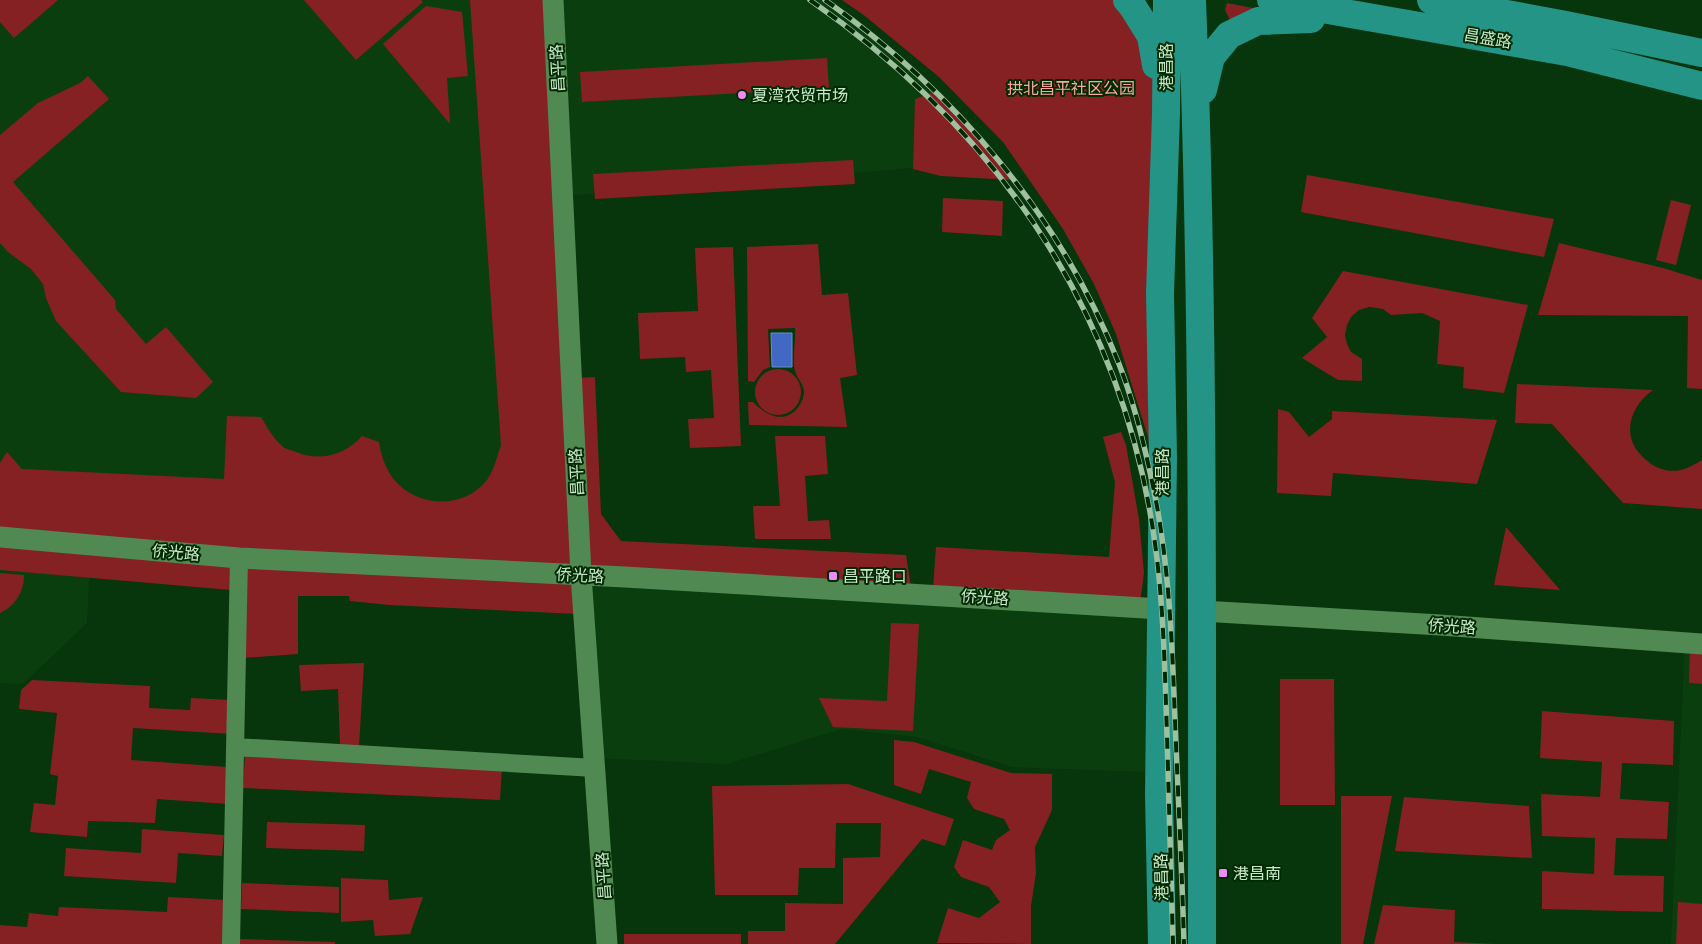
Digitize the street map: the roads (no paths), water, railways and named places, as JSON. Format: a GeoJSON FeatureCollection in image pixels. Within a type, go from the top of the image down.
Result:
{"type":"FeatureCollection","features":[{"type":"Feature","properties":{"kind":"main road"},"geometry":{"type":"LineString","coordinates":[[1126,0],[1133,7],[1151,36],[1166,114]]}},
{"type":"Feature","properties":{"kind":"main road","name":"港昌路"},"geometry":{"type":"LineString","coordinates":[[1162,944],[1159,795],[1163,458],[1160,293],[1166,114],[1166,0]]}},
{"type":"Feature","properties":{"kind":"main road","name":"港昌路"},"geometry":{"type":"LineString","coordinates":[[1192,0],[1201,384],[1202,944]]}},
{"type":"Feature","properties":{"kind":"main road","name":"昌盛路"},"geometry":{"type":"LineString","coordinates":[[1271,0],[1567,52],[1702,86]]}},
{"type":"Feature","properties":{"kind":"main road","name":"昌盛路"},"geometry":{"type":"LineString","coordinates":[[1431,0],[1702,53]]}},
{"type":"Feature","properties":{"kind":"main road"},"geometry":{"type":"LineString","coordinates":[[1196,115],[1212,57],[1229,36],[1258,21],[1296,19],[1391,21]]}},
{"type":"Feature","properties":{"kind":"street","name":"昌平路"},"geometry":{"type":"LineString","coordinates":[[554,0],[581,575],[607,944]]}},
{"type":"Feature","properties":{"kind":"street","name":"侨光路"},"geometry":{"type":"LineString","coordinates":[[0,537],[239,558],[581,575],[1161,608]]}},
{"type":"Feature","properties":{"kind":"street"},"geometry":{"type":"LineString","coordinates":[[230,944],[239,558]]}},
{"type":"Feature","properties":{"kind":"street","name":"侨光路"},"geometry":{"type":"LineString","coordinates":[[1202,611],[1440,625],[1702,644]]}},
{"type":"Feature","properties":{"kind":"street"},"geometry":{"type":"LineString","coordinates":[[235,747],[595,768]]}},
{"type":"Feature","properties":{"kind":"water"},"geometry":{"type":"Polygon","coordinates":[[[771,333],[792,333],[792,367],[772,367],[771,333]]]}},
{"type":"Feature","properties":{"kind":"railway"},"geometry":{"type":"LineString","coordinates":[[810,0],[879,53],[942,111],[998,174],[1046,242],[1086,314],[1118,391],[1142,473],[1157,559],[1165,669],[1173,944]]}},
{"type":"Feature","properties":{"kind":"railway"},"geometry":{"type":"LineString","coordinates":[[825,0],[917,74],[959,116],[999,161],[1035,208],[1067,257],[1095,310],[1119,364],[1133,406],[1148,463],[1166,567],[1173,659],[1184,944]]}},
{"type":"Feature","properties":{"kind":"place","name":"夏湾农贸市场"},"geometry":{"type":"Point","coordinates":[742,95]}},
{"type":"Feature","properties":{"kind":"place","name":"昌平路口"},"geometry":{"type":"Point","coordinates":[833,576]}},
{"type":"Feature","properties":{"kind":"place","name":"港昌南"},"geometry":{"type":"Point","coordinates":[1223,873]}},
{"type":"Feature","properties":{"kind":"park label","name":"拱北昌平社区公园"},"geometry":{"type":"Point","coordinates":[1071,88]}}]}
